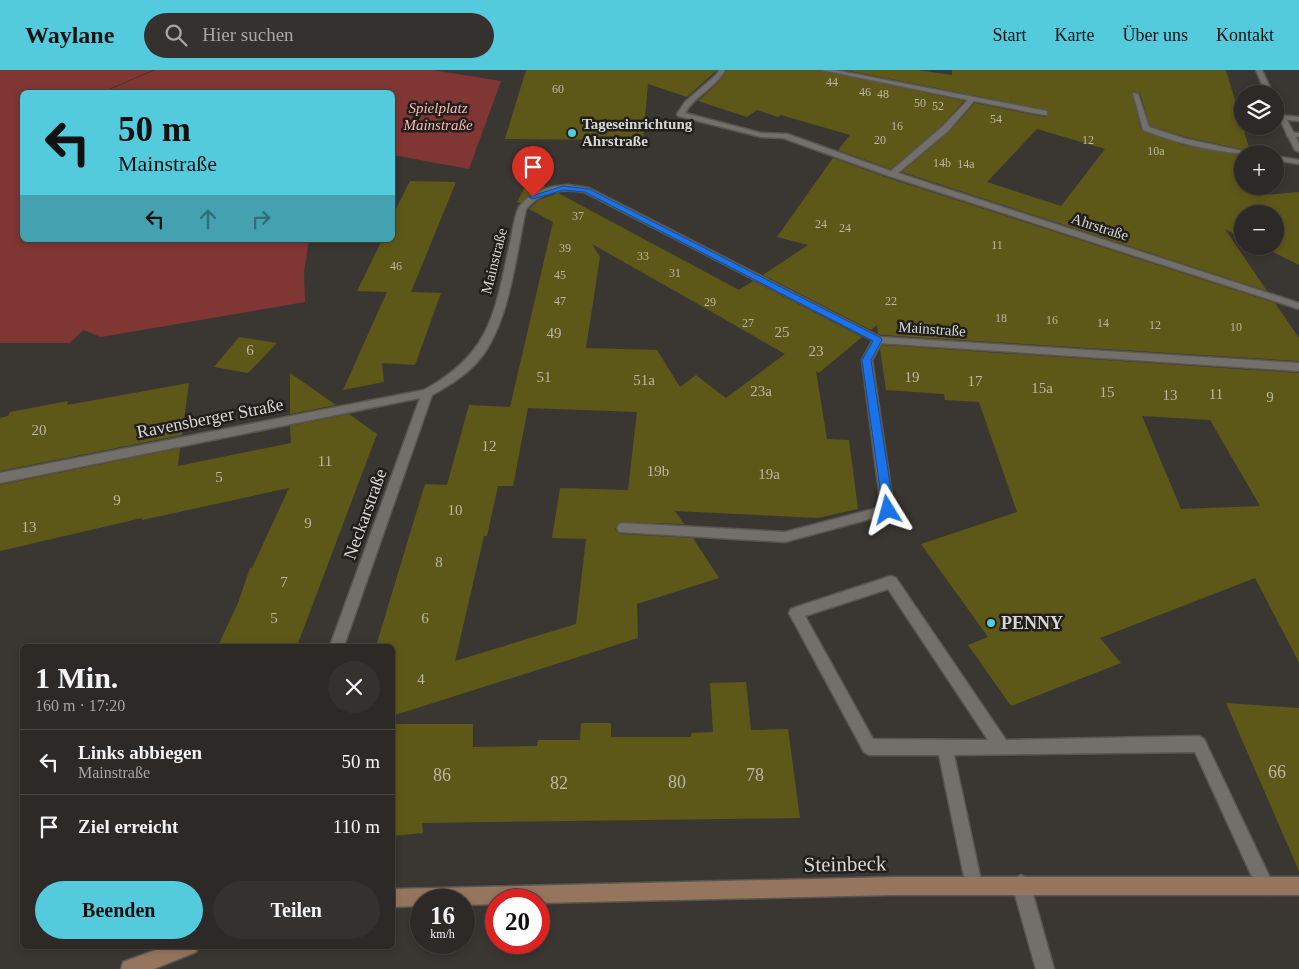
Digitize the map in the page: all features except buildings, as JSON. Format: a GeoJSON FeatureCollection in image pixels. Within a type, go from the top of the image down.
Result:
{"type":"FeatureCollection","features":[{"type":"Feature","properties":{"kind":"main road","name":"Steinbeck"},"geometry":{"type":"LineString","coordinates":[[395,898],[1021,884],[1299,886]]}},
{"type":"Feature","properties":{"kind":"main road"},"geometry":{"type":"LineString","coordinates":[[130,969],[182,949]]}},
{"type":"Feature","properties":{"kind":"street","name":"Ahrstraße"},"geometry":{"type":"LineString","coordinates":[[722,70],[719,76],[687,103],[681,114],[761,135],[784,136],[892,174],[1299,306]]}},
{"type":"Feature","properties":{"kind":"street"},"geometry":{"type":"LineString","coordinates":[[825,70],[1044,113]]}},
{"type":"Feature","properties":{"kind":"street"},"geometry":{"type":"LineString","coordinates":[[1259,70],[1266,85]]}},
{"type":"Feature","properties":{"kind":"street"},"geometry":{"type":"LineString","coordinates":[[1135,94],[1146,128],[1190,142],[1234,150]]}},
{"type":"Feature","properties":{"kind":"street"},"geometry":{"type":"LineString","coordinates":[[892,174],[945,130],[972,100]]}},
{"type":"Feature","properties":{"kind":"street"},"geometry":{"type":"LineString","coordinates":[[1284,117],[1299,119]]}},
{"type":"Feature","properties":{"kind":"street"},"geometry":{"type":"LineString","coordinates":[[1284,121],[1299,150]]}},
{"type":"Feature","properties":{"kind":"street"},"geometry":{"type":"LineString","coordinates":[[1290,134],[1299,135]]}},
{"type":"Feature","properties":{"kind":"street"},"geometry":{"type":"LineString","coordinates":[[1284,160],[1299,162]]}},
{"type":"Feature","properties":{"kind":"street","name":"Mainstraße"},"geometry":{"type":"LineString","coordinates":[[427,393],[444,384],[461,371],[479,353],[491,329],[522,209],[533,197],[563,188],[586,190],[878,340],[1299,367]]}},
{"type":"Feature","properties":{"kind":"street"},"geometry":{"type":"LineString","coordinates":[[623,528],[785,537],[888,510],[867,360],[878,340]]}},
{"type":"Feature","properties":{"kind":"street","name":"Ravensberger Straße"},"geometry":{"type":"LineString","coordinates":[[0,478],[427,393]]}},
{"type":"Feature","properties":{"kind":"street","name":"Neckarstraße"},"geometry":{"type":"LineString","coordinates":[[338,644],[427,393]]}},
{"type":"Feature","properties":{"kind":"street"},"geometry":{"type":"LineString","coordinates":[[1002,748],[891,582],[796,613],[869,748],[1002,748],[1199,744],[1264,886]]}},
{"type":"Feature","properties":{"kind":"street"},"geometry":{"type":"LineString","coordinates":[[945,748],[973,885]]}},
{"type":"Feature","properties":{"kind":"street"},"geometry":{"type":"LineString","coordinates":[[1021,884],[1045,969]]}},
{"type":"Feature","properties":{"kind":"green space"},"geometry":{"type":"Polygon","coordinates":[[[0,70],[153,70],[107,90],[20,90],[20,242],[309,242],[304,272],[305,302],[101,337],[83,330],[70,343],[0,343],[0,70]]]}},
{"type":"Feature","properties":{"kind":"green space","name":"Spielplatz Mainstraße"},"geometry":{"type":"Polygon","coordinates":[[[155,70],[432,70],[501,81],[469,169],[395,155],[395,90],[109,90],[155,70]]]}},
{"type":"Feature","properties":{"kind":"place","name":"Tageseinrichtung Ahrstraße"},"geometry":{"type":"Point","coordinates":[572,133]}},
{"type":"Feature","properties":{"kind":"place","name":"PENNY"},"geometry":{"type":"Point","coordinates":[991,623]}},
{"type":"Feature","properties":{"kind":"route"},"geometry":{"type":"LineString","coordinates":[[533,197],[551,190],[563,188],[586,190],[878,340],[867,360],[888,510]]}}]}
